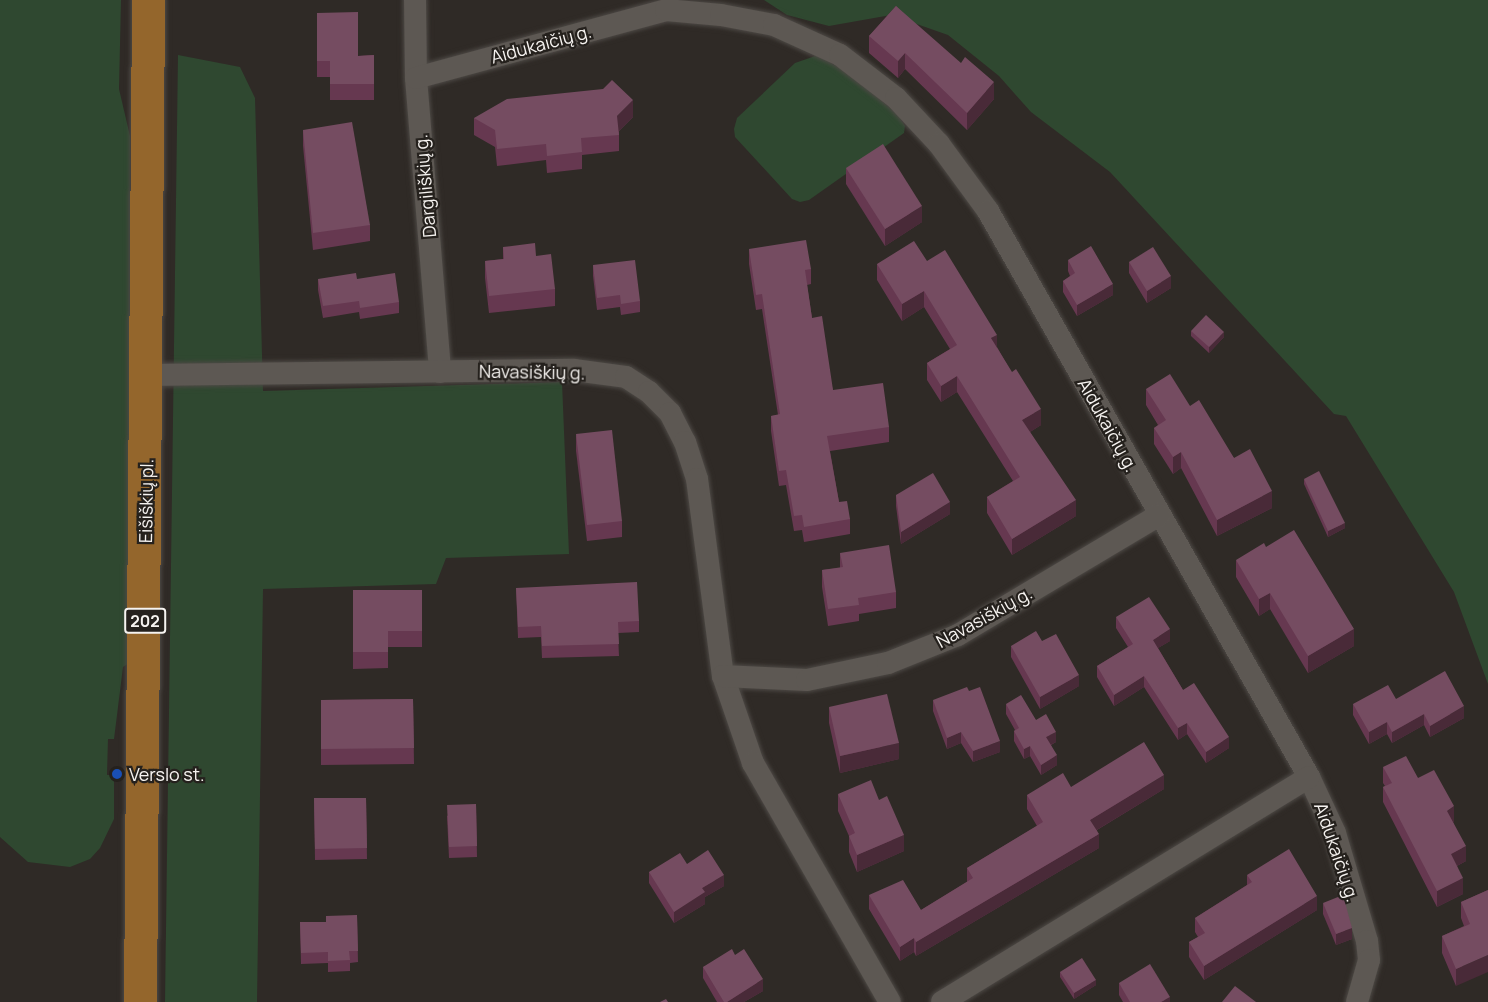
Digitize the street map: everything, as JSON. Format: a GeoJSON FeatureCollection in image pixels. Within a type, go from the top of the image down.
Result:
{"type":"FeatureCollection","features":[{"type":"Feature","properties":{"kind":"main road","name":"Eišiškių pl."},"geometry":{"type":"LineString","coordinates":[[140,1002],[147,375],[148,0]]}},
{"type":"Feature","properties":{"kind":"street","name":"Dargiliškių g."},"geometry":{"type":"LineString","coordinates":[[415,0],[416,78],[440,372]]}},
{"type":"Feature","properties":{"kind":"street","name":"Aidukaičių g."},"geometry":{"type":"LineString","coordinates":[[416,78],[665,5],[774,25],[840,55],[896,98],[939,144],[988,211],[1309,777],[1335,832],[1367,941],[1370,960],[1357,1002]]}},
{"type":"Feature","properties":{"kind":"street","name":"Navasiškių g."},"geometry":{"type":"LineString","coordinates":[[147,375],[574,370],[626,377],[662,405],[685,442],[697,479],[723,676],[765,787],[890,1002]]}},
{"type":"Feature","properties":{"kind":"street","name":"Navasiškių g."},"geometry":{"type":"LineString","coordinates":[[723,676],[807,680],[888,663],[958,635],[1159,515]]}},
{"type":"Feature","properties":{"kind":"street"},"geometry":{"type":"LineString","coordinates":[[942,1002],[1309,777]]}},
{"type":"Feature","properties":{"kind":"green space"},"geometry":{"type":"Polygon","coordinates":[[[0,0],[121,0],[119,89],[130,136],[129,663],[123,667],[114,739],[108,739],[107,775],[114,775],[114,819],[100,848],[90,859],[70,867],[28,862],[0,837],[0,0]]]}},
{"type":"Feature","properties":{"kind":"green space"},"geometry":{"type":"Polygon","coordinates":[[[764,0],[1488,0],[1488,684],[1454,592],[1346,416],[1334,414],[1110,172],[1031,112],[999,76],[948,35],[891,15],[829,26],[787,15],[764,0]]]}},
{"type":"Feature","properties":{"kind":"green space"},"geometry":{"type":"Polygon","coordinates":[[[178,55],[240,67],[255,98],[263,391],[562,382],[569,554],[446,558],[436,584],[263,589],[257,1002],[165,1002],[178,55]]]}},
{"type":"Feature","properties":{"kind":"green space"},"geometry":{"type":"Polygon","coordinates":[[[818,55],[854,77],[898,115],[905,126],[904,133],[809,200],[800,202],[792,199],[735,137],[734,129],[737,118],[795,63],[818,55]]]}},
{"type":"Feature","properties":{"kind":"building"},"geometry":{"type":"Polygon","coordinates":[[[896,6],[961,63],[965,57],[994,82],[967,113],[905,53],[898,61],[869,36],[896,6]]]}},
{"type":"Feature","properties":{"kind":"building"},"geometry":{"type":"Polygon","coordinates":[[[358,12],[358,56],[374,55],[374,84],[330,84],[330,61],[317,61],[317,13],[358,12]]]}},
{"type":"Feature","properties":{"kind":"building"},"geometry":{"type":"Polygon","coordinates":[[[612,80],[633,100],[617,116],[619,135],[581,138],[582,152],[547,156],[546,144],[497,149],[495,130],[474,118],[507,99],[603,89],[612,80]]]}},
{"type":"Feature","properties":{"kind":"building"},"geometry":{"type":"Polygon","coordinates":[[[352,122],[370,225],[313,233],[303,130],[352,122]]]}},
{"type":"Feature","properties":{"kind":"building"},"geometry":{"type":"Polygon","coordinates":[[[883,144],[922,206],[885,229],[846,168],[883,144]]]}},
{"type":"Feature","properties":{"kind":"building"},"geometry":{"type":"Polygon","coordinates":[[[806,240],[811,269],[805,270],[812,318],[822,316],[833,390],[883,383],[889,427],[827,436],[839,502],[847,501],[850,519],[804,527],[802,515],[794,516],[786,470],[779,471],[771,416],[780,414],[762,294],[756,295],[749,249],[806,240]]]}},
{"type":"Feature","properties":{"kind":"building"},"geometry":{"type":"Polygon","coordinates":[[[914,241],[927,261],[945,250],[997,335],[991,338],[1012,372],[1016,369],[1041,409],[1022,420],[1076,500],[1012,539],[987,497],[1020,477],[957,376],[941,386],[927,363],[957,345],[924,291],[902,304],[877,264],[914,241]]]}},
{"type":"Feature","properties":{"kind":"building"},"geometry":{"type":"Polygon","coordinates":[[[535,243],[536,256],[551,254],[555,289],[489,296],[485,261],[504,259],[503,247],[535,243]]]}},
{"type":"Feature","properties":{"kind":"building"},"geometry":{"type":"Polygon","coordinates":[[[1091,246],[1113,284],[1077,305],[1063,281],[1075,273],[1068,260],[1091,246]]]}},
{"type":"Feature","properties":{"kind":"building"},"geometry":{"type":"Polygon","coordinates":[[[1153,247],[1171,276],[1147,291],[1129,262],[1153,247]]]}},
{"type":"Feature","properties":{"kind":"building"},"geometry":{"type":"Polygon","coordinates":[[[635,260],[640,301],[621,304],[620,295],[597,298],[593,265],[635,260]]]}},
{"type":"Feature","properties":{"kind":"building"},"geometry":{"type":"Polygon","coordinates":[[[356,273],[357,279],[395,273],[399,302],[360,308],[359,301],[323,306],[318,279],[356,273]]]}},
{"type":"Feature","properties":{"kind":"building"},"geometry":{"type":"Polygon","coordinates":[[[1206,315],[1224,332],[1209,347],[1191,331],[1206,315]]]}},
{"type":"Feature","properties":{"kind":"building"},"geometry":{"type":"Polygon","coordinates":[[[1170,374],[1190,406],[1199,400],[1234,458],[1250,449],[1272,491],[1217,520],[1181,452],[1173,457],[1154,428],[1166,420],[1146,389],[1170,374]]]}},
{"type":"Feature","properties":{"kind":"building"},"geometry":{"type":"Polygon","coordinates":[[[612,430],[622,521],[587,525],[576,434],[612,430]]]}},
{"type":"Feature","properties":{"kind":"building"},"geometry":{"type":"Polygon","coordinates":[[[1319,471],[1345,523],[1328,531],[1304,479],[1319,471]]]}},
{"type":"Feature","properties":{"kind":"building"},"geometry":{"type":"Polygon","coordinates":[[[933,473],[950,502],[901,532],[896,495],[933,473]]]}},
{"type":"Feature","properties":{"kind":"building"},"geometry":{"type":"Polygon","coordinates":[[[1294,530],[1354,629],[1308,656],[1270,593],[1259,599],[1236,560],[1264,543],[1266,547],[1294,530]]]}},
{"type":"Feature","properties":{"kind":"building"},"geometry":{"type":"Polygon","coordinates":[[[889,545],[896,592],[858,598],[859,605],[828,609],[822,570],[843,567],[840,553],[889,545]]]}},
{"type":"Feature","properties":{"kind":"building"},"geometry":{"type":"Polygon","coordinates":[[[637,582],[639,621],[618,622],[619,644],[542,646],[541,626],[518,627],[516,588],[637,582]]]}},
{"type":"Feature","properties":{"kind":"building"},"geometry":{"type":"Polygon","coordinates":[[[353,590],[422,590],[422,631],[388,631],[388,652],[353,652],[353,590]]]}},
{"type":"Feature","properties":{"kind":"building"},"geometry":{"type":"Polygon","coordinates":[[[1149,597],[1170,629],[1153,640],[1183,690],[1194,683],[1229,737],[1206,752],[1187,723],[1178,728],[1144,676],[1114,695],[1097,666],[1133,644],[1116,617],[1149,597]]]}},
{"type":"Feature","properties":{"kind":"building"},"geometry":{"type":"Polygon","coordinates":[[[1036,631],[1042,641],[1056,634],[1079,675],[1040,697],[1011,646],[1036,631]]]}},
{"type":"Feature","properties":{"kind":"building"},"geometry":{"type":"Polygon","coordinates":[[[1445,671],[1464,706],[1430,726],[1424,714],[1392,732],[1387,722],[1369,732],[1353,704],[1388,685],[1396,699],[1445,671]]]}},
{"type":"Feature","properties":{"kind":"building"},"geometry":{"type":"Polygon","coordinates":[[[967,687],[969,691],[980,687],[1000,741],[973,751],[961,732],[947,738],[933,700],[967,687]]]}},
{"type":"Feature","properties":{"kind":"building"},"geometry":{"type":"Polygon","coordinates":[[[887,694],[899,743],[840,756],[829,707],[887,694]]]}},
{"type":"Feature","properties":{"kind":"building"},"geometry":{"type":"Polygon","coordinates":[[[1021,695],[1036,720],[1046,714],[1056,732],[1046,737],[1057,755],[1041,765],[1030,746],[1024,749],[1014,731],[1019,728],[1006,704],[1021,695]]]}},
{"type":"Feature","properties":{"kind":"building"},"geometry":{"type":"Polygon","coordinates":[[[413,699],[414,748],[321,749],[321,700],[413,699]]]}},
{"type":"Feature","properties":{"kind":"building"},"geometry":{"type":"Polygon","coordinates":[[[1144,742],[1164,775],[1090,820],[1099,834],[916,942],[914,938],[900,947],[869,895],[903,880],[921,910],[973,878],[967,868],[1043,822],[1027,795],[1063,773],[1071,787],[1144,742]]]}},
{"type":"Feature","properties":{"kind":"building"},"geometry":{"type":"Polygon","coordinates":[[[1406,756],[1418,778],[1434,770],[1454,806],[1447,811],[1466,846],[1451,854],[1463,878],[1437,891],[1383,787],[1392,783],[1383,767],[1406,756]]]}},
{"type":"Feature","properties":{"kind":"building"},"geometry":{"type":"Polygon","coordinates":[[[871,780],[879,800],[887,796],[904,835],[857,855],[849,836],[855,833],[838,794],[871,780]]]}},
{"type":"Feature","properties":{"kind":"building"},"geometry":{"type":"Polygon","coordinates":[[[314,798],[366,798],[367,848],[315,849],[314,798]]]}},
{"type":"Feature","properties":{"kind":"building"},"geometry":{"type":"Polygon","coordinates":[[[476,804],[477,846],[449,847],[447,805],[476,804]]]}},
{"type":"Feature","properties":{"kind":"building"},"geometry":{"type":"Polygon","coordinates":[[[1289,849],[1317,896],[1204,966],[1189,942],[1205,933],[1195,918],[1252,882],[1247,875],[1289,849]]]}},
{"type":"Feature","properties":{"kind":"building"},"geometry":{"type":"Polygon","coordinates":[[[708,850],[724,875],[702,888],[705,892],[674,912],[649,872],[680,853],[687,864],[708,850]]]}},
{"type":"Feature","properties":{"kind":"building"},"geometry":{"type":"Polygon","coordinates":[[[1488,890],[1488,955],[1456,969],[1442,936],[1470,924],[1461,902],[1488,890]]]}},
{"type":"Feature","properties":{"kind":"building"},"geometry":{"type":"Polygon","coordinates":[[[1343,895],[1352,928],[1336,934],[1323,903],[1343,895]]]}},
{"type":"Feature","properties":{"kind":"building"},"geometry":{"type":"Polygon","coordinates":[[[357,915],[358,951],[349,951],[350,960],[328,961],[328,952],[301,953],[300,922],[326,922],[326,916],[357,915]]]}},
{"type":"Feature","properties":{"kind":"building"},"geometry":{"type":"Polygon","coordinates":[[[732,949],[735,955],[744,949],[763,979],[724,1002],[703,967],[732,949]]]}},
{"type":"Feature","properties":{"kind":"building"},"geometry":{"type":"Polygon","coordinates":[[[1082,958],[1096,980],[1074,993],[1060,972],[1082,958]]]}},
{"type":"Feature","properties":{"kind":"building"},"geometry":{"type":"Polygon","coordinates":[[[1150,964],[1170,997],[1161,1002],[1130,1002],[1119,983],[1150,964]]]}},
{"type":"Feature","properties":{"kind":"building"},"geometry":{"type":"Polygon","coordinates":[[[1235,986],[1256,1002],[1222,1002],[1235,986]]]}},
{"type":"Feature","properties":{"kind":"place","name":"Verslo st."},"geometry":{"type":"Point","coordinates":[117,774]}}]}
